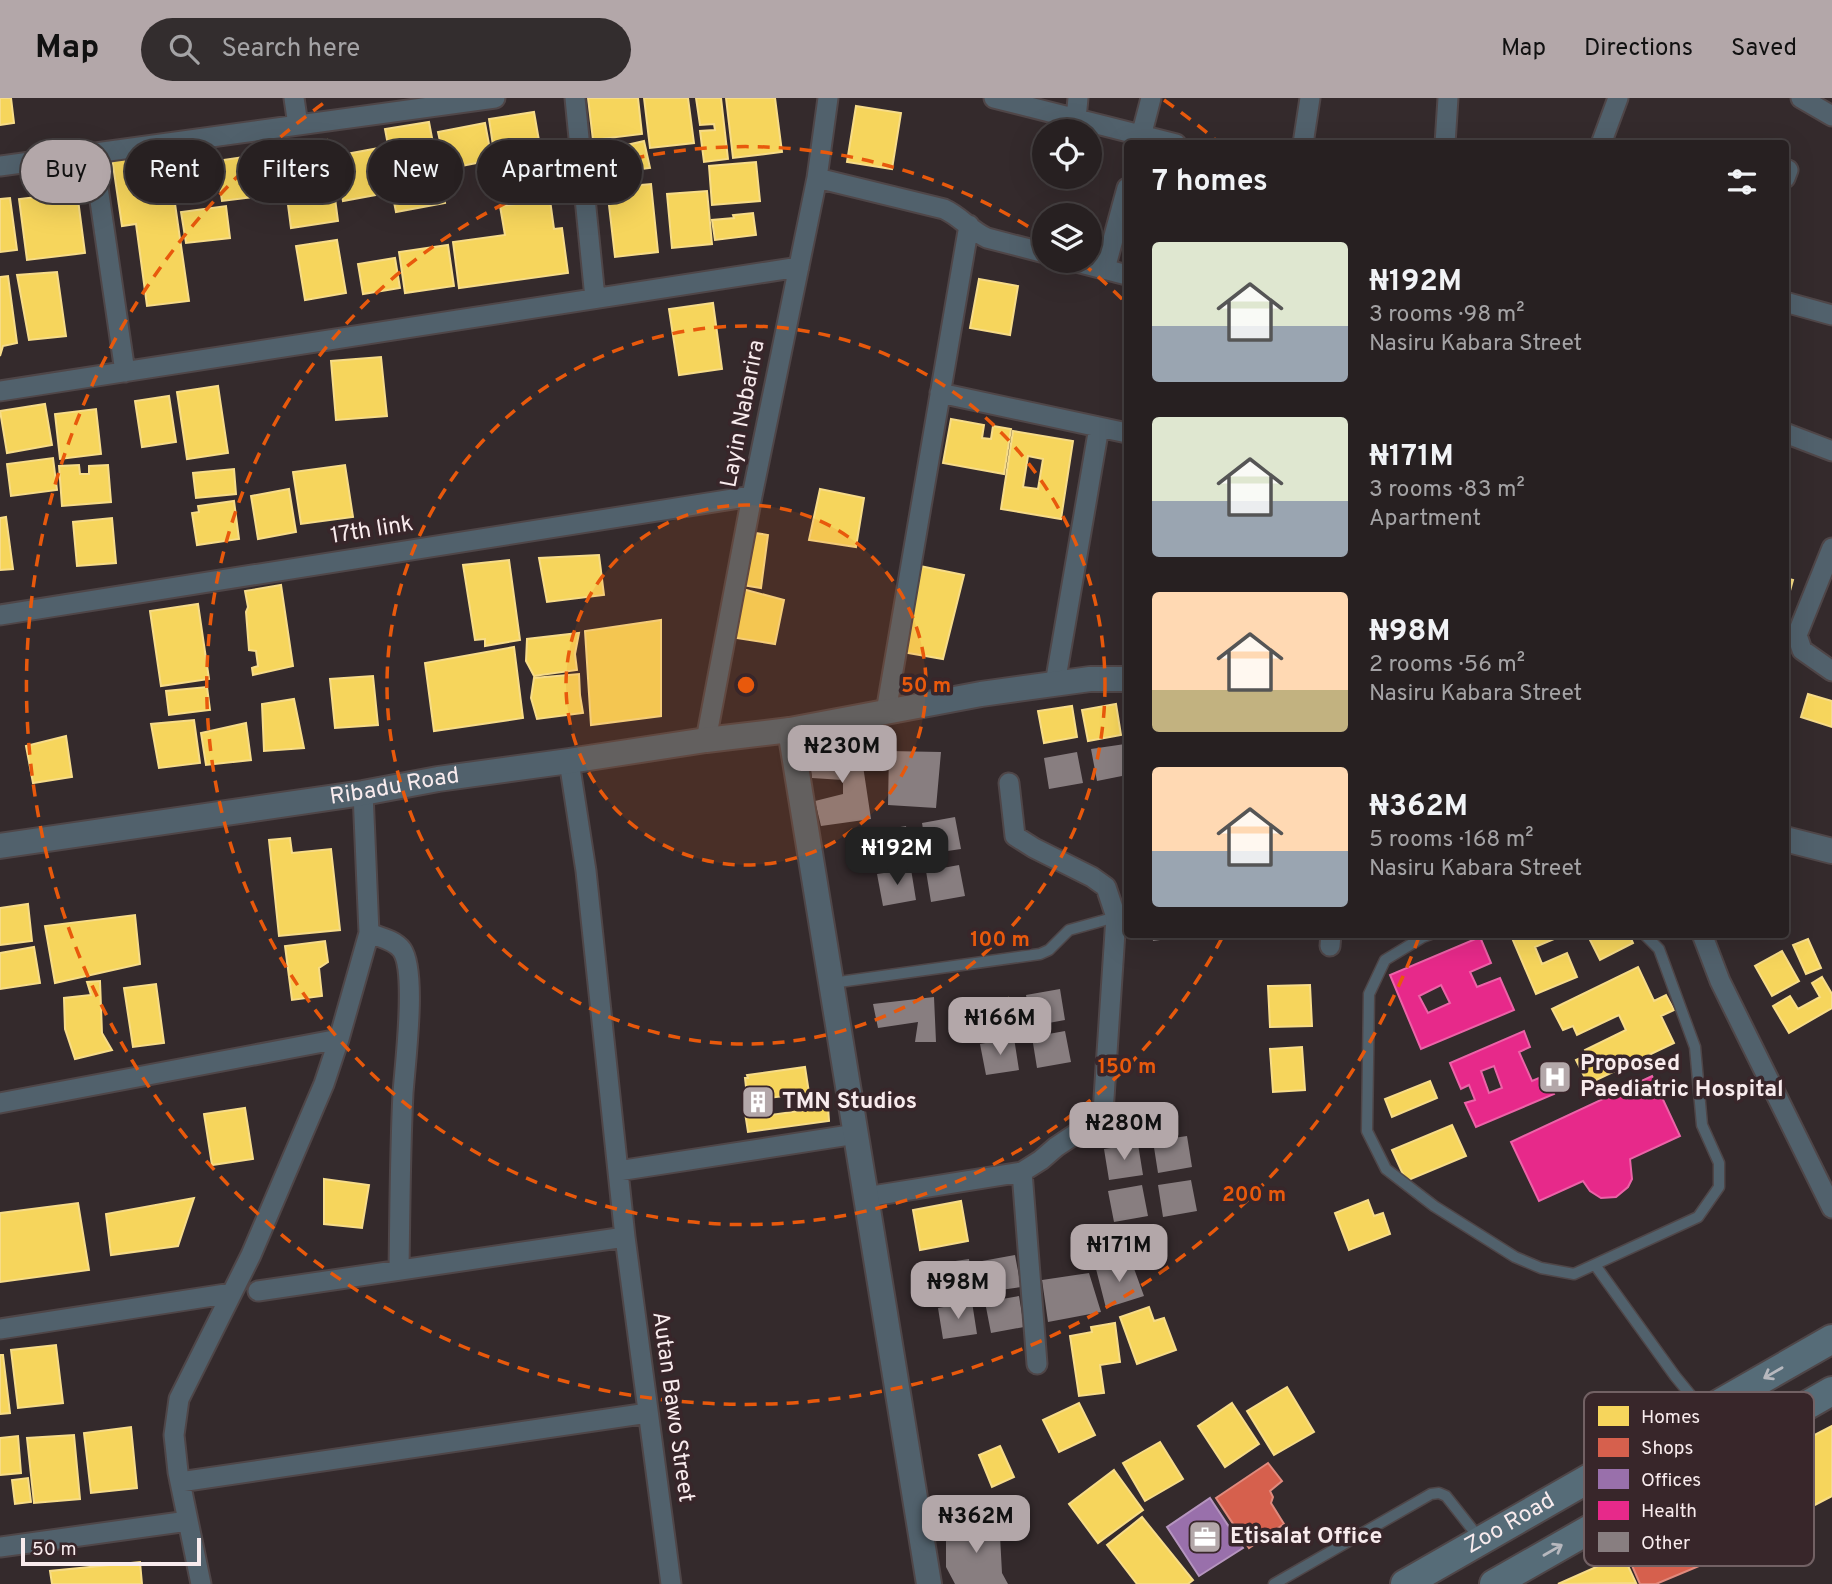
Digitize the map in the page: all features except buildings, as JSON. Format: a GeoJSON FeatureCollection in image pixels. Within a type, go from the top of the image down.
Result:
{"type":"FeatureCollection","features":[{"type":"Feature","properties":{"kind":"main road","name":"Zoo Road"},"geometry":{"type":"LineString","coordinates":[[1740,1392],[1832,1339]]}},
{"type":"Feature","properties":{"kind":"main road","name":"Zoo Road"},"geometry":{"type":"LineString","coordinates":[[1814,1401],[1832,1391]]}},
{"type":"Feature","properties":{"kind":"main road","name":"Zoo Road"},"geometry":{"type":"LineString","coordinates":[[1405,1584],[1584,1481]]}},
{"type":"Feature","properties":{"kind":"main road","name":"Zoo Road"},"geometry":{"type":"LineString","coordinates":[[1494,1584],[1584,1533]]}},
{"type":"Feature","properties":{"kind":"street"},"geometry":{"type":"LineString","coordinates":[[294,98],[298,125]]}},
{"type":"Feature","properties":{"kind":"street"},"geometry":{"type":"LineString","coordinates":[[111,151],[495,98]]}},
{"type":"Feature","properties":{"kind":"street"},"geometry":{"type":"LineString","coordinates":[[575,98],[595,298]]}},
{"type":"Feature","properties":{"kind":"street","name":"Layin Nabarira"},"geometry":{"type":"LineString","coordinates":[[706,740],[752,496],[817,178],[828,98]]}},
{"type":"Feature","properties":{"kind":"street"},"geometry":{"type":"LineString","coordinates":[[994,98],[1076,119],[1078,98]]}},
{"type":"Feature","properties":{"kind":"street"},"geometry":{"type":"LineString","coordinates":[[1102,128],[1140,140],[1152,98]]}},
{"type":"Feature","properties":{"kind":"street"},"geometry":{"type":"LineString","coordinates":[[1304,140],[1310,98]]}},
{"type":"Feature","properties":{"kind":"street"},"geometry":{"type":"LineString","coordinates":[[1445,140],[1448,98]]}},
{"type":"Feature","properties":{"kind":"street"},"geometry":{"type":"LineString","coordinates":[[1602,140],[1618,98]]}},
{"type":"Feature","properties":{"kind":"street"},"geometry":{"type":"LineString","coordinates":[[1801,98],[1832,116]]}},
{"type":"Feature","properties":{"kind":"street"},"geometry":{"type":"LineString","coordinates":[[0,166],[21,163]]}},
{"type":"Feature","properties":{"kind":"street"},"geometry":{"type":"LineString","coordinates":[[817,178],[944,209],[980,235],[1032,250]]}},
{"type":"Feature","properties":{"kind":"street"},"geometry":{"type":"LineString","coordinates":[[1105,269],[1124,199]]}},
{"type":"Feature","properties":{"kind":"street"},"geometry":{"type":"LineString","coordinates":[[100,203],[125,372]]}},
{"type":"Feature","properties":{"kind":"street"},"geometry":{"type":"LineString","coordinates":[[886,712],[969,225]]}},
{"type":"Feature","properties":{"kind":"street"},"geometry":{"type":"LineString","coordinates":[[0,391],[799,267]]}},
{"type":"Feature","properties":{"kind":"street"},"geometry":{"type":"LineString","coordinates":[[1102,268],[1124,274]]}},
{"type":"Feature","properties":{"kind":"street"},"geometry":{"type":"LineString","coordinates":[[1789,303],[1832,316]]}},
{"type":"Feature","properties":{"kind":"street"},"geometry":{"type":"LineString","coordinates":[[940,393],[1124,432]]}},
{"type":"Feature","properties":{"kind":"street"},"geometry":{"type":"LineString","coordinates":[[1055,684],[1099,427]]}},
{"type":"Feature","properties":{"kind":"street"},"geometry":{"type":"LineString","coordinates":[[1789,435],[1832,452]]}},
{"type":"Feature","properties":{"kind":"street","name":"17th link"},"geometry":{"type":"LineString","coordinates":[[0,615],[752,496]]}},
{"type":"Feature","properties":{"kind":"street"},"geometry":{"type":"LineString","coordinates":[[1832,548],[1797,635],[1802,650],[1832,671]]}},
{"type":"Feature","properties":{"kind":"street","name":"Ribadu Road"},"geometry":{"type":"LineString","coordinates":[[0,846],[363,793],[438,779],[790,730],[981,694],[1090,679],[1124,679]]}},
{"type":"Feature","properties":{"kind":"street"},"geometry":{"type":"LineString","coordinates":[[790,730],[929,1584]]}},
{"type":"Feature","properties":{"kind":"street","name":"Autan Bawo Street"},"geometry":{"type":"LineString","coordinates":[[569,761],[586,871],[625,1237],[671,1584]]}},
{"type":"Feature","properties":{"kind":"street"},"geometry":{"type":"LineString","coordinates":[[866,1197],[1022,1172],[1103,1113],[1116,917],[1106,887],[1016,836],[1009,783]]}},
{"type":"Feature","properties":{"kind":"street"},"geometry":{"type":"LineString","coordinates":[[201,1584],[180,1482],[174,1436],[179,1399],[251,1255],[324,1084],[339,1039],[369,933],[363,793]]}},
{"type":"Feature","properties":{"kind":"street"},"geometry":{"type":"LineString","coordinates":[[1789,840],[1832,851]]}},
{"type":"Feature","properties":{"kind":"street"},"geometry":{"type":"LineString","coordinates":[[369,933],[397,944],[403,950],[407,964],[409,1010],[403,1092],[398,1269]]}},
{"type":"Feature","properties":{"kind":"street"},"geometry":{"type":"LineString","coordinates":[[1704,938],[1720,981],[1832,1208]]}},
{"type":"Feature","properties":{"kind":"street"},"geometry":{"type":"LineString","coordinates":[[0,1103],[339,1039]]}},
{"type":"Feature","properties":{"kind":"street"},"geometry":{"type":"LineString","coordinates":[[618,1171],[856,1135]]}},
{"type":"Feature","properties":{"kind":"street"},"geometry":{"type":"LineString","coordinates":[[1022,1172],[1037,1364]]}},
{"type":"Feature","properties":{"kind":"street"},"geometry":{"type":"LineString","coordinates":[[258,1291],[625,1237]]}},
{"type":"Feature","properties":{"kind":"street"},"geometry":{"type":"LineString","coordinates":[[0,1329],[232,1293]]}},
{"type":"Feature","properties":{"kind":"street"},"geometry":{"type":"LineString","coordinates":[[180,1482],[648,1413]]}},
{"type":"Feature","properties":{"kind":"street"},"geometry":{"type":"LineString","coordinates":[[0,1547],[188,1521]]}},
{"type":"Feature","properties":{"kind":"lane"},"geometry":{"type":"LineString","coordinates":[[831,983],[1040,954],[1049,950],[1069,930],[1116,917]]}},
{"type":"Feature","properties":{"kind":"lane"},"geometry":{"type":"LineString","coordinates":[[1421,938],[1385,960],[1369,994],[1367,1132],[1386,1169],[1434,1206],[1515,1257],[1541,1268],[1574,1274],[1698,1217],[1719,1187],[1719,1163],[1702,1125],[1695,1047],[1659,949],[1648,938]]}},
{"type":"Feature","properties":{"kind":"lane"},"geometry":{"type":"LineString","coordinates":[[1595,1265],[1688,1392]]}},
{"type":"Feature","properties":{"kind":"lane"},"geometry":{"type":"LineString","coordinates":[[1274,1584],[1290,1579],[1430,1494],[1439,1493],[1446,1496],[1481,1540]]}},
{"type":"Feature","properties":{"kind":"place","name":"Proposed Paediatric Hospital"},"geometry":{"type":"Point","coordinates":[1555,1077]}},
{"type":"Feature","properties":{"kind":"place","name":"TMN Studios"},"geometry":{"type":"Point","coordinates":[758,1102]}},
{"type":"Feature","properties":{"kind":"place","name":"Etisalat Office"},"geometry":{"type":"Point","coordinates":[1205,1537]}}]}
